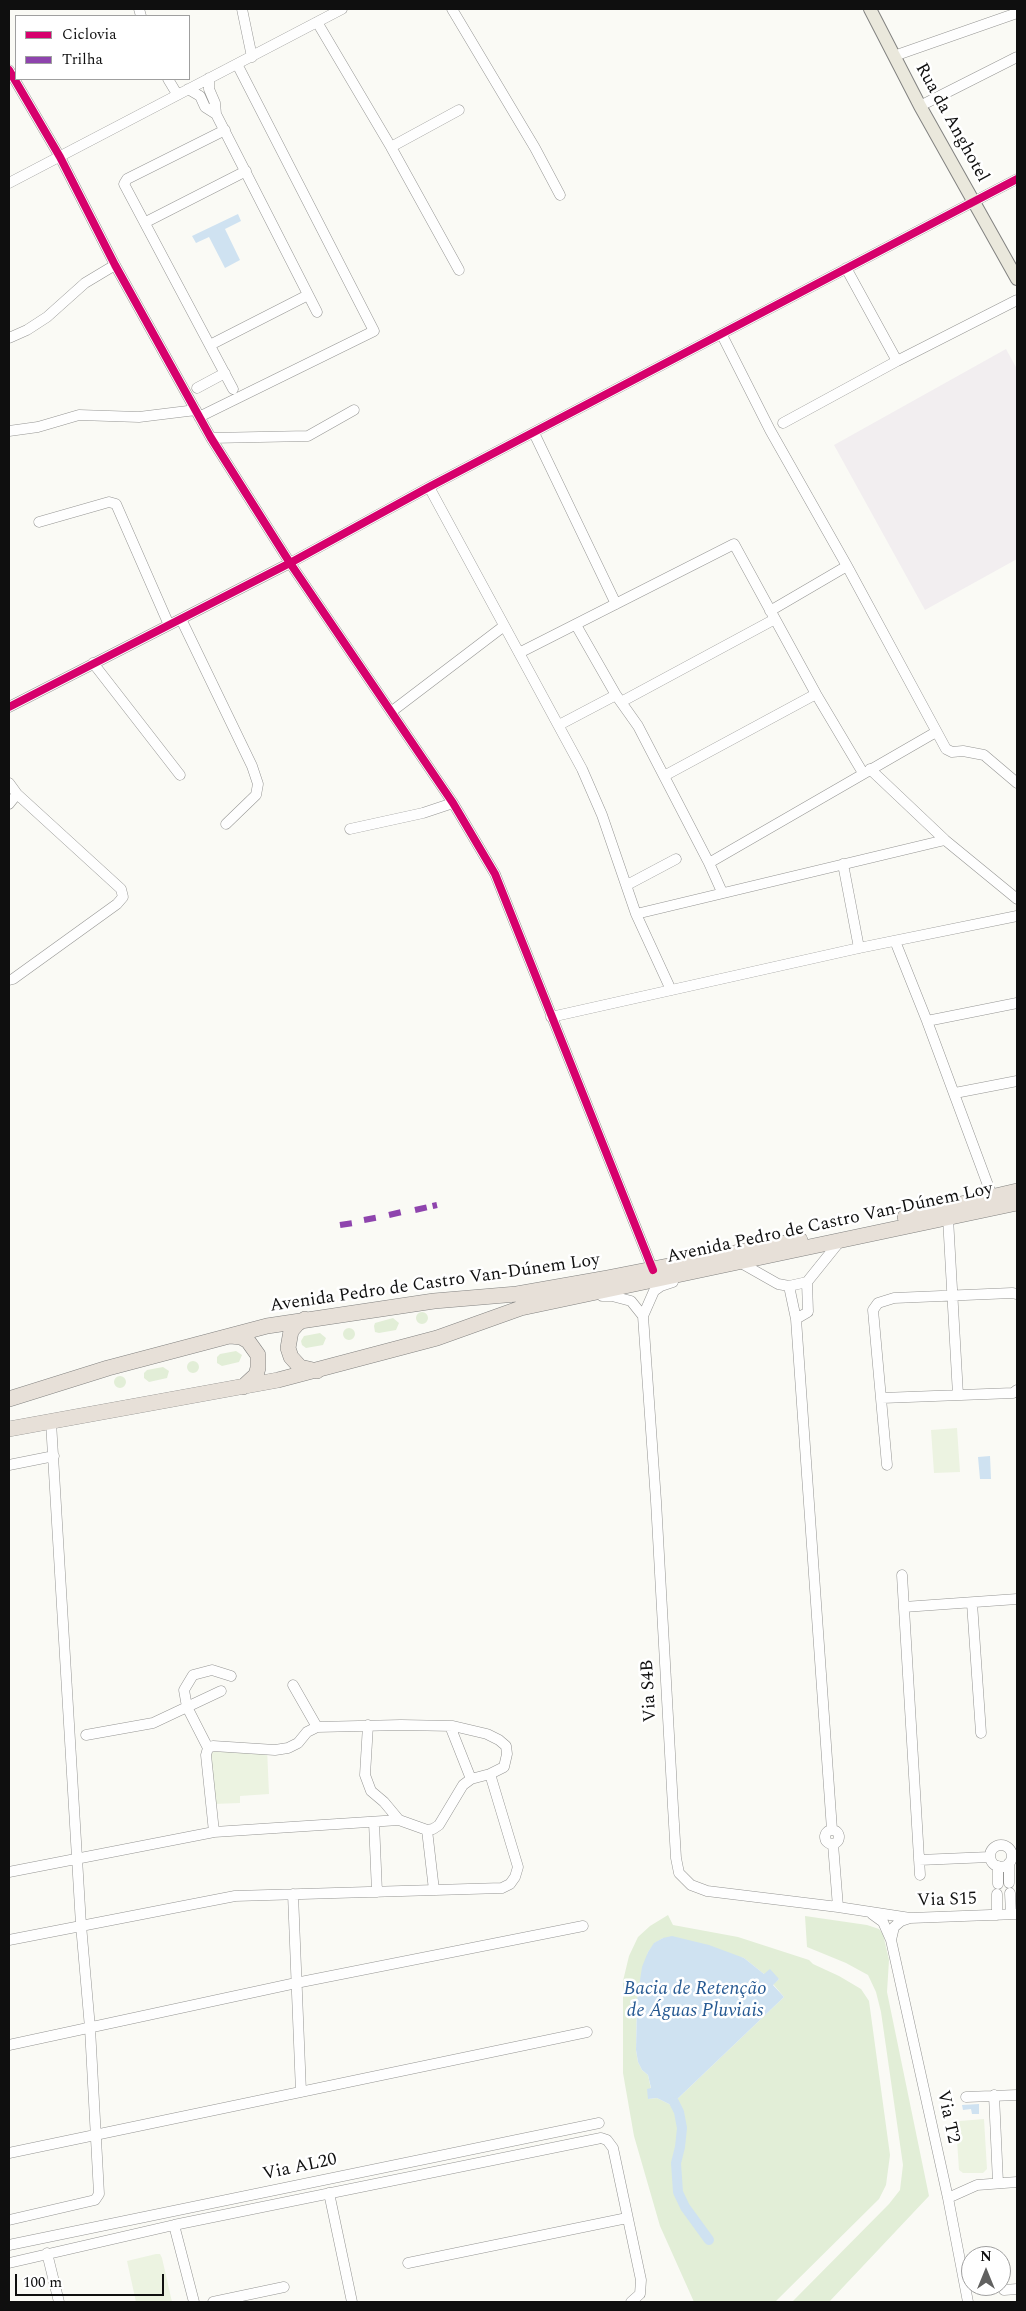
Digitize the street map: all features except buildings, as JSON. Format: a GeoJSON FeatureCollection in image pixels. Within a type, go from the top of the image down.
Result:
{"type":"FeatureCollection","features":[{"type":"Feature","properties":{"kind":"highway","name":"Avenida Pedro de Castro Van-Dúnem Loy"},"geometry":{"type":"LineString","coordinates":[[9,1399],[108,1368],[267,1326],[309,1318],[434,1301],[517,1294],[653,1270],[1017,1191]]}},
{"type":"Feature","properties":{"kind":"highway","name":"Avenida Pedro de Castro Van-Dúnem Loy"},"geometry":{"type":"LineString","coordinates":[[9,1429],[239,1388],[321,1370],[462,1330],[521,1308],[710,1270],[1017,1203]]}},
{"type":"Feature","properties":{"kind":"highway"},"geometry":{"type":"LineString","coordinates":[[309,1318],[294,1327],[289,1335],[288,1348],[291,1357],[300,1367],[313,1371],[321,1370]]}},
{"type":"Feature","properties":{"kind":"highway"},"geometry":{"type":"LineString","coordinates":[[227,1336],[236,1336],[248,1341],[258,1355],[256,1375],[247,1385],[239,1388]]}},
{"type":"Feature","properties":{"kind":"main road","name":"Rua da Anghotel"},"geometry":{"type":"LineString","coordinates":[[874,10],[894,56],[920,106],[1017,279]]}},
{"type":"Feature","properties":{"kind":"street"},"geometry":{"type":"LineString","coordinates":[[242,9],[252,57]]}},
{"type":"Feature","properties":{"kind":"street"},"geometry":{"type":"LineString","coordinates":[[9,183],[342,9]]}},
{"type":"Feature","properties":{"kind":"street"},"geometry":{"type":"LineString","coordinates":[[452,9],[535,148],[560,195]]}},
{"type":"Feature","properties":{"kind":"street"},"geometry":{"type":"LineString","coordinates":[[894,56],[1017,13]]}},
{"type":"Feature","properties":{"kind":"street"},"geometry":{"type":"LineString","coordinates":[[317,22],[391,147],[459,270]]}},
{"type":"Feature","properties":{"kind":"street"},"geometry":{"type":"LineString","coordinates":[[920,106],[1017,57]]}},
{"type":"Feature","properties":{"kind":"street"},"geometry":{"type":"LineString","coordinates":[[9,431],[38,427],[79,415],[140,417],[197,413],[374,331],[237,64]]}},
{"type":"Feature","properties":{"kind":"street"},"geometry":{"type":"LineString","coordinates":[[9,70],[60,157],[115,266],[211,438],[290,563],[453,803],[494,874],[653,1270]]}},
{"type":"Feature","properties":{"kind":"street"},"geometry":{"type":"LineString","coordinates":[[209,78],[212,108]]}},
{"type":"Feature","properties":{"kind":"street"},"geometry":{"type":"LineString","coordinates":[[169,80],[177,94]]}},
{"type":"Feature","properties":{"kind":"street"},"geometry":{"type":"LineString","coordinates":[[188,89],[200,96],[212,108],[225,130],[317,312]]}},
{"type":"Feature","properties":{"kind":"street"},"geometry":{"type":"LineString","coordinates":[[391,147],[460,110]]}},
{"type":"Feature","properties":{"kind":"street"},"geometry":{"type":"LineString","coordinates":[[225,130],[125,182],[125,186],[146,222],[233,389]]}},
{"type":"Feature","properties":{"kind":"street"},"geometry":{"type":"LineString","coordinates":[[146,222],[246,171]]}},
{"type":"Feature","properties":{"kind":"street"},"geometry":{"type":"LineString","coordinates":[[9,707],[290,563],[429,487],[1017,179]]}},
{"type":"Feature","properties":{"kind":"street"},"geometry":{"type":"LineString","coordinates":[[9,338],[27,330],[47,317],[85,283],[115,266]]}},
{"type":"Feature","properties":{"kind":"street"},"geometry":{"type":"LineString","coordinates":[[846,268],[897,361]]}},
{"type":"Feature","properties":{"kind":"street"},"geometry":{"type":"LineString","coordinates":[[210,345],[308,295]]}},
{"type":"Feature","properties":{"kind":"street"},"geometry":{"type":"LineString","coordinates":[[783,424],[897,361],[1017,300]]}},
{"type":"Feature","properties":{"kind":"street"},"geometry":{"type":"LineString","coordinates":[[722,335],[770,430],[847,566],[946,749],[952,752],[964,751],[984,755],[1017,783]]}},
{"type":"Feature","properties":{"kind":"street"},"geometry":{"type":"LineString","coordinates":[[197,388],[225,373]]}},
{"type":"Feature","properties":{"kind":"street"},"geometry":{"type":"LineString","coordinates":[[211,438],[308,436],[354,410]]}},
{"type":"Feature","properties":{"kind":"street"},"geometry":{"type":"LineString","coordinates":[[534,433],[616,604]]}},
{"type":"Feature","properties":{"kind":"street"},"geometry":{"type":"LineString","coordinates":[[429,487],[582,769],[602,815],[636,914],[671,990]]}},
{"type":"Feature","properties":{"kind":"street"},"geometry":{"type":"LineString","coordinates":[[39,522],[109,502],[116,504],[169,624]]}},
{"type":"Feature","properties":{"kind":"street"},"geometry":{"type":"LineString","coordinates":[[519,653],[732,543],[816,694],[866,771],[945,840],[1017,899]]}},
{"type":"Feature","properties":{"kind":"street"},"geometry":{"type":"LineString","coordinates":[[558,725],[618,699],[772,615],[847,566]]}},
{"type":"Feature","properties":{"kind":"street"},"geometry":{"type":"LineString","coordinates":[[181,619],[252,766],[258,784],[258,792],[226,824]]}},
{"type":"Feature","properties":{"kind":"street"},"geometry":{"type":"LineString","coordinates":[[576,625],[618,699],[638,726],[709,862],[722,892]]}},
{"type":"Feature","properties":{"kind":"street"},"geometry":{"type":"LineString","coordinates":[[391,712],[504,626]]}},
{"type":"Feature","properties":{"kind":"street"},"geometry":{"type":"LineString","coordinates":[[93,663],[180,775]]}},
{"type":"Feature","properties":{"kind":"street"},"geometry":{"type":"LineString","coordinates":[[664,776],[816,694]]}},
{"type":"Feature","properties":{"kind":"street"},"geometry":{"type":"LineString","coordinates":[[709,862],[936,732]]}},
{"type":"Feature","properties":{"kind":"street"},"geometry":{"type":"LineString","coordinates":[[9,783],[18,794],[121,889],[123,897],[117,904],[9,980]]}},
{"type":"Feature","properties":{"kind":"street"},"geometry":{"type":"LineString","coordinates":[[9,804],[18,794]]}},
{"type":"Feature","properties":{"kind":"street"},"geometry":{"type":"LineString","coordinates":[[350,828],[423,813],[453,803]]}},
{"type":"Feature","properties":{"kind":"street"},"geometry":{"type":"LineString","coordinates":[[636,914],[945,840]]}},
{"type":"Feature","properties":{"kind":"street"},"geometry":{"type":"LineString","coordinates":[[627,885],[676,859]]}},
{"type":"Feature","properties":{"kind":"street"},"geometry":{"type":"LineString","coordinates":[[843,864],[859,948]]}},
{"type":"Feature","properties":{"kind":"street"},"geometry":{"type":"LineString","coordinates":[[551,1017],[859,948],[1017,916]]}},
{"type":"Feature","properties":{"kind":"street"},"geometry":{"type":"LineString","coordinates":[[895,941],[955,1093],[992,1196]]}},
{"type":"Feature","properties":{"kind":"street"},"geometry":{"type":"LineString","coordinates":[[927,1021],[1017,1003]]}},
{"type":"Feature","properties":{"kind":"street"},"geometry":{"type":"LineString","coordinates":[[955,1093],[1017,1081]]}},
{"type":"Feature","properties":{"kind":"street"},"geometry":{"type":"LineString","coordinates":[[948,1218],[954,1295],[958,1395]]}},
{"type":"Feature","properties":{"kind":"street"},"geometry":{"type":"LineString","coordinates":[[741,1263],[778,1284],[789,1286],[806,1282],[840,1241]]}},
{"type":"Feature","properties":{"kind":"street"},"geometry":{"type":"LineString","coordinates":[[644,1316],[650,1298],[654,1291],[661,1286],[710,1270]]}},
{"type":"Feature","properties":{"kind":"street"},"geometry":{"type":"LineString","coordinates":[[796,1319],[808,1312],[806,1282]]}},
{"type":"Feature","properties":{"kind":"street"},"geometry":{"type":"LineString","coordinates":[[789,1286],[796,1319],[832,1830],[837,1832],[839,1836],[838,1840],[833,1844],[838,1907]]}},
{"type":"Feature","properties":{"kind":"street"},"geometry":{"type":"LineString","coordinates":[[887,1465],[873,1310],[878,1303],[885,1299],[1017,1294]]}},
{"type":"Feature","properties":{"kind":"street"},"geometry":{"type":"LineString","coordinates":[[573,1298],[612,1296],[622,1298],[631,1301],[644,1316]]}},
{"type":"Feature","properties":{"kind":"street","name":"Via S4B"},"geometry":{"type":"LineString","coordinates":[[644,1316],[679,1873],[690,1885],[707,1891],[910,1918]]}},
{"type":"Feature","properties":{"kind":"street"},"geometry":{"type":"LineString","coordinates":[[882,1398],[1012,1393],[1017,1390]]}},
{"type":"Feature","properties":{"kind":"street"},"geometry":{"type":"LineString","coordinates":[[9,2220],[98,2198],[90,2028],[81,1925],[51,1422]]}},
{"type":"Feature","properties":{"kind":"street"},"geometry":{"type":"LineString","coordinates":[[9,1465],[54,1456]]}},
{"type":"Feature","properties":{"kind":"street"},"geometry":{"type":"LineString","coordinates":[[902,1576],[920,1875]]}},
{"type":"Feature","properties":{"kind":"street"},"geometry":{"type":"LineString","coordinates":[[904,1607],[1017,1599]]}},
{"type":"Feature","properties":{"kind":"street"},"geometry":{"type":"LineString","coordinates":[[972,1602],[981,1733]]}},
{"type":"Feature","properties":{"kind":"street"},"geometry":{"type":"LineString","coordinates":[[214,1832],[206,1755],[208,1748],[187,1707],[184,1690],[193,1675],[212,1670],[231,1676]]}},
{"type":"Feature","properties":{"kind":"street"},"geometry":{"type":"LineString","coordinates":[[293,1685],[317,1727]]}},
{"type":"Feature","properties":{"kind":"street"},"geometry":{"type":"LineString","coordinates":[[86,1736],[153,1723],[221,1691]]}},
{"type":"Feature","properties":{"kind":"street"},"geometry":{"type":"LineString","coordinates":[[9,1872],[214,1832],[399,1820],[427,1830],[439,1825],[463,1785],[471,1779],[504,1768],[507,1762],[506,1746],[499,1740],[487,1734],[450,1726],[368,1725],[317,1727],[307,1732],[298,1743],[288,1748],[275,1750],[213,1746],[208,1748]]}},
{"type":"Feature","properties":{"kind":"street"},"geometry":{"type":"LineString","coordinates":[[368,1725],[366,1775],[371,1791],[384,1802],[399,1820]]}},
{"type":"Feature","properties":{"kind":"street"},"geometry":{"type":"LineString","coordinates":[[450,1726],[471,1779]]}},
{"type":"Feature","properties":{"kind":"street"},"geometry":{"type":"LineString","coordinates":[[9,1940],[235,1896],[502,1888],[510,1884],[515,1877],[518,1867],[490,1774]]}},
{"type":"Feature","properties":{"kind":"street"},"geometry":{"type":"LineString","coordinates":[[374,1822],[377,1892]]}},
{"type":"Feature","properties":{"kind":"street"},"geometry":{"type":"LineString","coordinates":[[427,1830],[434,1890]]}},
{"type":"Feature","properties":{"kind":"street"},"geometry":{"type":"LineString","coordinates":[[998,1866],[993,1864],[990,1857],[990,1851],[997,1845],[1003,1845],[1013,1854]]}},
{"type":"Feature","properties":{"kind":"street"},"geometry":{"type":"LineString","coordinates":[[998,1866],[1013,1854]]}},
{"type":"Feature","properties":{"kind":"street"},"geometry":{"type":"LineString","coordinates":[[1013,1854],[1010,1888],[1014,1914]]}},
{"type":"Feature","properties":{"kind":"street"},"geometry":{"type":"LineString","coordinates":[[919,1860],[990,1857]]}},
{"type":"Feature","properties":{"kind":"street"},"geometry":{"type":"LineString","coordinates":[[997,1915],[998,1866]]}},
{"type":"Feature","properties":{"kind":"street"},"geometry":{"type":"LineString","coordinates":[[292,1894],[301,2092]]}},
{"type":"Feature","properties":{"kind":"street","name":"Via S4B"},"geometry":{"type":"LineString","coordinates":[[864,1911],[877,1916],[883,1922],[892,1940]]}},
{"type":"Feature","properties":{"kind":"street","name":"Via S15"},"geometry":{"type":"LineString","coordinates":[[892,1940],[894,1927],[901,1921],[910,1918],[1014,1914]]}},
{"type":"Feature","properties":{"kind":"street"},"geometry":{"type":"LineString","coordinates":[[9,2045],[296,1983],[584,1926]]}},
{"type":"Feature","properties":{"kind":"street","name":"Via T2"},"geometry":{"type":"LineString","coordinates":[[892,1940],[948,2198],[968,2302]]}},
{"type":"Feature","properties":{"kind":"street"},"geometry":{"type":"LineString","coordinates":[[9,2153],[587,2032]]}},
{"type":"Feature","properties":{"kind":"street"},"geometry":{"type":"LineString","coordinates":[[994,2095],[998,2183]]}},
{"type":"Feature","properties":{"kind":"street"},"geometry":{"type":"LineString","coordinates":[[966,2097],[1017,2095]]}},
{"type":"Feature","properties":{"kind":"street","name":"Via AL20"},"geometry":{"type":"LineString","coordinates":[[9,2245],[599,2122]]}},
{"type":"Feature","properties":{"kind":"street"},"geometry":{"type":"LineString","coordinates":[[9,2263],[47,2253],[329,2193],[601,2138],[607,2140],[613,2148],[642,2288],[635,2300],[631,2302]]}},
{"type":"Feature","properties":{"kind":"street"},"geometry":{"type":"LineString","coordinates":[[948,2198],[977,2185],[1017,2182]]}},
{"type":"Feature","properties":{"kind":"street"},"geometry":{"type":"LineString","coordinates":[[329,2193],[352,2302]]}},
{"type":"Feature","properties":{"kind":"street"},"geometry":{"type":"LineString","coordinates":[[408,2262],[627,2218]]}},
{"type":"Feature","properties":{"kind":"street"},"geometry":{"type":"LineString","coordinates":[[174,2226],[194,2302]]}},
{"type":"Feature","properties":{"kind":"street"},"geometry":{"type":"LineString","coordinates":[[47,2253],[58,2302]]}},
{"type":"Feature","properties":{"kind":"street"},"geometry":{"type":"LineString","coordinates":[[213,2302],[284,2287]]}},
{"type":"Feature","properties":{"kind":"shaded area"},"geometry":{"type":"Polygon","coordinates":[[[1006,349],[1017,369],[1017,559],[925,610],[834,445],[1006,349]]]}},
{"type":"Feature","properties":{"kind":"green space"},"geometry":{"type":"Polygon","coordinates":[[[420,1312],[424,1312],[428,1318],[424,1324],[420,1324],[416,1320],[416,1316],[420,1312]]]}},
{"type":"Feature","properties":{"kind":"green space"},"geometry":{"type":"Polygon","coordinates":[[[393,1318],[399,1323],[396,1330],[375,1332],[375,1323],[393,1318]]]}},
{"type":"Feature","properties":{"kind":"green space"},"geometry":{"type":"Polygon","coordinates":[[[347,1328],[351,1328],[355,1334],[351,1340],[347,1340],[343,1336],[343,1332],[347,1328]]]}},
{"type":"Feature","properties":{"kind":"green space"},"geometry":{"type":"Polygon","coordinates":[[[320,1333],[326,1338],[323,1345],[306,1348],[302,1345],[301,1341],[304,1336],[320,1333]]]}},
{"type":"Feature","properties":{"kind":"green space"},"geometry":{"type":"Polygon","coordinates":[[[236,1351],[242,1355],[239,1362],[222,1366],[217,1363],[217,1357],[220,1354],[236,1351]]]}},
{"type":"Feature","properties":{"kind":"green space"},"geometry":{"type":"Polygon","coordinates":[[[191,1361],[195,1361],[199,1367],[195,1373],[191,1373],[187,1369],[187,1365],[191,1361]]]}},
{"type":"Feature","properties":{"kind":"green space"},"geometry":{"type":"Polygon","coordinates":[[[163,1367],[169,1371],[167,1378],[149,1382],[144,1378],[144,1373],[147,1370],[163,1367]]]}},
{"type":"Feature","properties":{"kind":"green space"},"geometry":{"type":"Polygon","coordinates":[[[118,1376],[122,1376],[126,1382],[122,1388],[118,1388],[114,1384],[114,1380],[118,1376]]]}},
{"type":"Feature","properties":{"kind":"green space"},"geometry":{"type":"Polygon","coordinates":[[[957,1428],[960,1472],[934,1473],[931,1430],[957,1428]]]}},
{"type":"Feature","properties":{"kind":"green space"},"geometry":{"type":"Polygon","coordinates":[[[267,1748],[269,1794],[240,1796],[240,1803],[213,1804],[210,1752],[267,1748]]]}},
{"type":"Feature","properties":{"kind":"green space"},"geometry":{"type":"Polygon","coordinates":[[[668,1915],[673,1925],[738,1937],[809,1960],[813,1964],[861,1989],[869,2001],[890,2155],[886,2185],[879,2199],[775,2302],[694,2302],[660,2226],[634,2136],[623,2073],[623,1981],[629,1956],[638,1937],[650,1926],[668,1915]],[[663,1938],[655,1943],[648,1952],[637,2000],[636,2050],[638,2062],[642,2070],[648,2075],[651,2089],[648,2099],[657,2098],[671,2105],[784,1997],[773,1984],[779,1979],[764,1974],[744,1958],[663,1938]]]}},
{"type":"Feature","properties":{"kind":"green space"},"geometry":{"type":"Polygon","coordinates":[[[805,1916],[867,1925],[879,1929],[883,1934],[889,1960],[887,1992],[929,2196],[829,2302],[792,2302],[889,2204],[900,2190],[903,2165],[881,2012],[876,1992],[868,1975],[846,1963],[807,1947],[805,1916]]]}},
{"type":"Feature","properties":{"kind":"green space"},"geometry":{"type":"Polygon","coordinates":[[[984,2119],[987,2169],[983,2173],[963,2173],[959,2170],[956,2125],[960,2121],[984,2119]]]}},
{"type":"Feature","properties":{"kind":"green space"},"geometry":{"type":"Polygon","coordinates":[[[160,2254],[162,2258],[172,2302],[136,2302],[127,2261],[160,2254]]]}},
{"type":"Feature","properties":{"kind":"water"},"geometry":{"type":"Polygon","coordinates":[[[238,214],[241,221],[225,229],[240,260],[225,268],[209,237],[196,243],[192,236],[238,214]]]}},
{"type":"Feature","properties":{"kind":"water"},"geometry":{"type":"Polygon","coordinates":[[[990,1456],[991,1479],[980,1479],[978,1457],[990,1456]]]}},
{"type":"Feature","properties":{"kind":"water","name":"Bacia de Retenção de Águas Pluviais"},"geometry":{"type":"Polygon","coordinates":[[[672,1936],[709,1945],[744,1958],[764,1974],[770,1969],[779,1979],[773,1985],[784,1997],[671,2105],[657,2098],[648,2099],[647,2089],[651,2088],[648,2075],[642,2070],[638,2062],[636,2050],[637,2000],[642,1967],[654,1943],[672,1936]]]}},
{"type":"Feature","properties":{"kind":"water"},"geometry":{"type":"Polygon","coordinates":[[[979,2104],[979,2114],[972,2114],[971,2109],[963,2110],[962,2105],[979,2104]]]}},
{"type":"Feature","properties":{"kind":"waterway"},"geometry":{"type":"LineString","coordinates":[[674,2102],[679,2112],[682,2128],[676,2163],[678,2192],[685,2207],[709,2240]]}},
{"type":"Feature","properties":{"kind":"marked path"},"geometry":{"type":"LineString","coordinates":[[415,1210],[437,1205]]}},
{"type":"Feature","properties":{"kind":"marked path"},"geometry":{"type":"LineString","coordinates":[[389,1215],[406,1211]]}},
{"type":"Feature","properties":{"kind":"marked path"},"geometry":{"type":"LineString","coordinates":[[364,1220],[380,1217]]}},
{"type":"Feature","properties":{"kind":"marked path"},"geometry":{"type":"LineString","coordinates":[[340,1225],[353,1223]]}},
{"type":"Feature","properties":{"kind":"cycle path"},"geometry":{"type":"LineString","coordinates":[[9,70],[60,157],[115,265],[211,438],[290,563],[453,803],[495,874],[653,1270]]}},
{"type":"Feature","properties":{"kind":"cycle path"},"geometry":{"type":"LineString","coordinates":[[9,707],[290,563],[429,487],[1017,179]]}}]}
